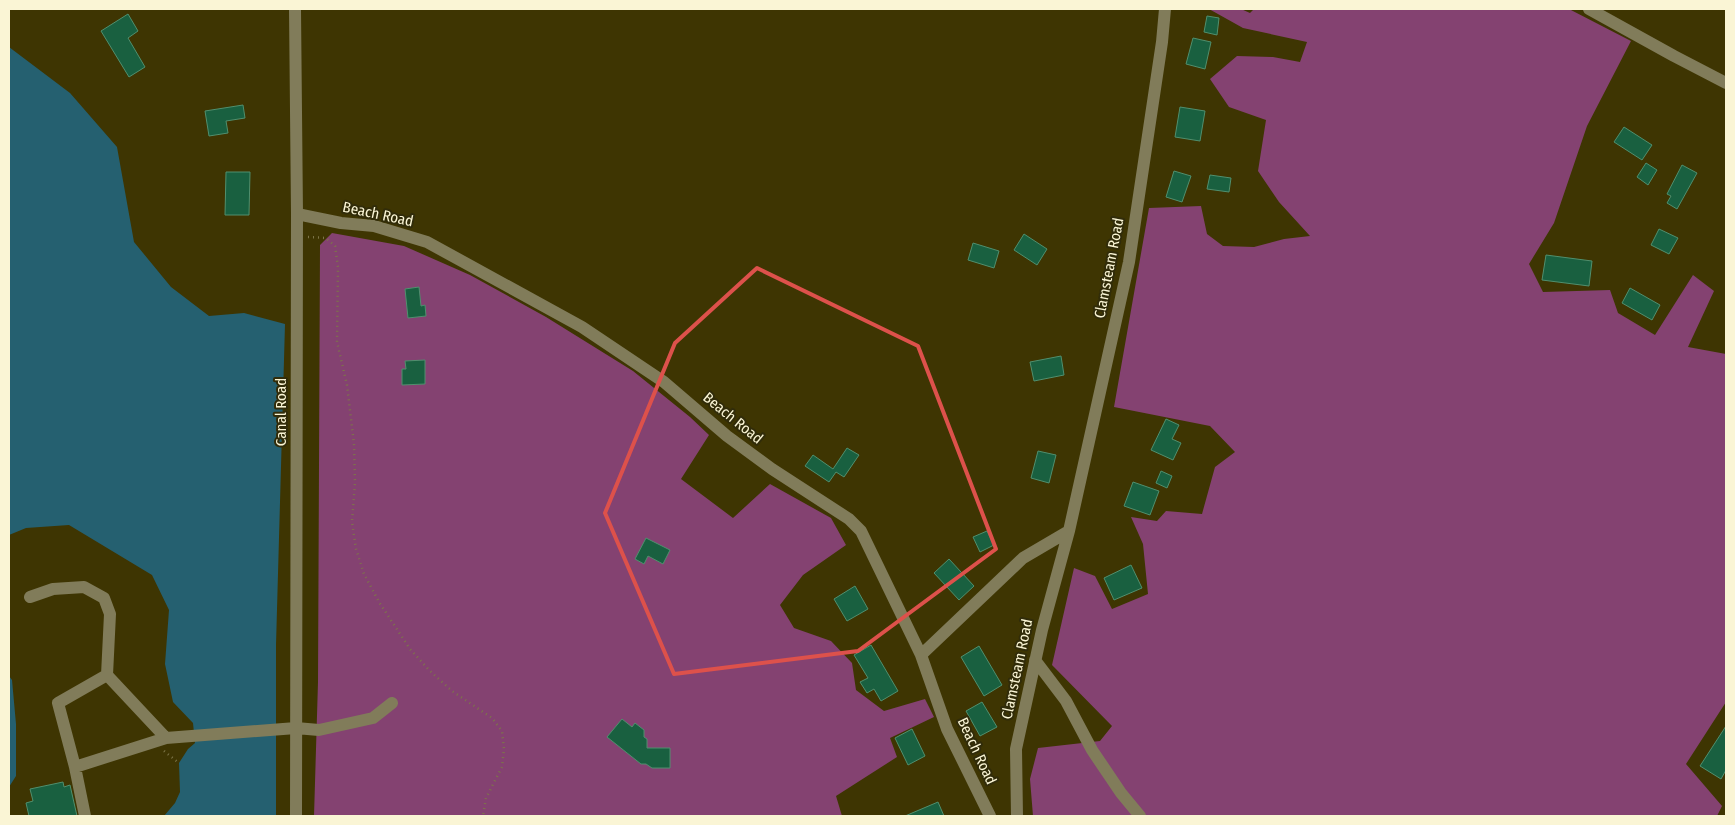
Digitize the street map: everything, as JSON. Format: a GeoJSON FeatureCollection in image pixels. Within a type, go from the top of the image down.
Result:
{"type":"FeatureCollection","features":[{"type":"Feature","properties":{"kind":"street","name":"Canal Road"},"geometry":{"type":"LineString","coordinates":[[295,9],[297,214],[296,816]]}},
{"type":"Feature","properties":{"kind":"street","name":"Clamsteam Road"},"geometry":{"type":"LineString","coordinates":[[1017,816],[1016,749],[1035,660],[1068,531],[1129,262],[1162,42],[1165,9]]}},
{"type":"Feature","properties":{"kind":"street"},"geometry":{"type":"LineString","coordinates":[[1589,9],[1726,83]]}},
{"type":"Feature","properties":{"kind":"street","name":"Beach Road"},"geometry":{"type":"LineString","coordinates":[[297,214],[341,223],[374,226],[427,242],[582,327],[664,382],[727,436],[772,469],[849,519],[861,531],[921,655],[948,729],[990,816]]}},
{"type":"Feature","properties":{"kind":"street"},"geometry":{"type":"LineString","coordinates":[[921,655],[1023,558],[1068,531]]}},
{"type":"Feature","properties":{"kind":"street"},"geometry":{"type":"LineString","coordinates":[[30,597],[53,589],[84,587],[104,598],[110,614],[106,675],[166,738]]}},
{"type":"Feature","properties":{"kind":"street"},"geometry":{"type":"LineString","coordinates":[[1035,660],[1066,701],[1092,750],[1121,793],[1140,816]]}},
{"type":"Feature","properties":{"kind":"street"},"geometry":{"type":"LineString","coordinates":[[86,816],[76,767],[58,703],[106,675]]}},
{"type":"Feature","properties":{"kind":"street"},"geometry":{"type":"LineString","coordinates":[[76,767],[166,738],[296,728],[318,730],[373,718],[392,703]]}},
{"type":"Feature","properties":{"kind":"path"},"geometry":{"type":"LineString","coordinates":[[297,236],[326,238],[335,246],[338,267],[337,342],[347,385],[354,444],[355,483],[352,522],[356,549],[364,574],[379,602],[410,649],[430,672],[452,692],[492,718],[502,732],[504,749],[502,767],[486,798],[483,816]]}},
{"type":"Feature","properties":{"kind":"highlighted area"},"geometry":{"type":"Polygon","coordinates":[[[757,268],[918,346],[996,549],[858,651],[674,674],[605,513],[675,343],[757,268]]]}},
{"type":"Feature","properties":{"kind":"shaded area"},"geometry":{"type":"Polygon","coordinates":[[[1209,9],[1241,9],[1250,13],[1254,9],[1569,9],[1631,41],[1587,126],[1554,223],[1529,264],[1543,292],[1610,290],[1618,313],[1655,335],[1693,275],[1714,291],[1688,347],[1726,354],[1726,702],[1686,764],[1722,806],[1717,816],[1033,816],[1030,779],[1038,748],[1100,741],[1112,726],[1052,665],[1074,568],[1095,576],[1112,609],[1148,594],[1143,544],[1131,517],[1157,521],[1166,511],[1202,514],[1215,467],[1235,452],[1210,426],[1114,407],[1149,208],[1201,206],[1207,234],[1223,246],[1254,247],[1284,239],[1310,236],[1279,202],[1258,171],[1266,120],[1229,107],[1210,79],[1237,56],[1273,57],[1300,62],[1307,42],[1243,28],[1209,9]]]}},
{"type":"Feature","properties":{"kind":"shaded area"},"geometry":{"type":"Polygon","coordinates":[[[332,233],[404,246],[470,275],[546,317],[633,371],[690,417],[709,435],[681,479],[733,518],[770,484],[831,518],[846,545],[803,575],[780,605],[794,628],[831,641],[852,663],[856,690],[884,711],[925,699],[934,717],[890,738],[897,757],[836,796],[842,816],[314,816],[318,682],[320,245],[332,233]]]}},
{"type":"Feature","properties":{"kind":"water"},"geometry":{"type":"Polygon","coordinates":[[[9,47],[70,93],[117,147],[134,242],[171,287],[209,316],[244,313],[285,324],[276,645],[276,816],[164,816],[175,803],[180,792],[179,763],[188,749],[195,743],[193,723],[173,702],[165,664],[169,610],[152,575],[69,525],[26,528],[9,535],[9,47]]]}},
{"type":"Feature","properties":{"kind":"water"},"geometry":{"type":"Polygon","coordinates":[[[9,676],[12,680],[16,724],[16,776],[9,787],[9,676]]]}},
{"type":"Feature","properties":{"kind":"building"},"geometry":{"type":"Polygon","coordinates":[[[128,14],[138,31],[128,38],[145,67],[129,77],[101,31],[128,14]]]}},
{"type":"Feature","properties":{"kind":"building"},"geometry":{"type":"Polygon","coordinates":[[[1207,16],[1219,18],[1217,35],[1204,32],[1207,16]]]}},
{"type":"Feature","properties":{"kind":"building"},"geometry":{"type":"Polygon","coordinates":[[[1193,38],[1211,42],[1205,69],[1186,64],[1193,38]]]}},
{"type":"Feature","properties":{"kind":"building"},"geometry":{"type":"Polygon","coordinates":[[[243,105],[245,118],[226,121],[228,133],[209,136],[205,111],[243,105]]]}},
{"type":"Feature","properties":{"kind":"building"},"geometry":{"type":"Polygon","coordinates":[[[1180,107],[1205,111],[1200,141],[1175,137],[1180,107]]]}},
{"type":"Feature","properties":{"kind":"building"},"geometry":{"type":"Polygon","coordinates":[[[1624,127],[1652,145],[1642,160],[1614,142],[1624,127]]]}},
{"type":"Feature","properties":{"kind":"building"},"geometry":{"type":"Polygon","coordinates":[[[1646,163],[1657,170],[1648,185],[1637,177],[1646,163]]]}},
{"type":"Feature","properties":{"kind":"building"},"geometry":{"type":"Polygon","coordinates":[[[1682,165],[1697,173],[1677,209],[1667,203],[1671,196],[1667,194],[1682,165]]]}},
{"type":"Feature","properties":{"kind":"building"},"geometry":{"type":"Polygon","coordinates":[[[1174,171],[1191,176],[1182,202],[1166,197],[1174,171]]]}},
{"type":"Feature","properties":{"kind":"building"},"geometry":{"type":"Polygon","coordinates":[[[226,172],[250,172],[249,215],[225,215],[226,172]]]}},
{"type":"Feature","properties":{"kind":"building"},"geometry":{"type":"Polygon","coordinates":[[[1210,175],[1231,178],[1229,192],[1207,189],[1210,175]]]}},
{"type":"Feature","properties":{"kind":"building"},"geometry":{"type":"Polygon","coordinates":[[[1659,229],[1678,238],[1669,254],[1651,245],[1659,229]]]}},
{"type":"Feature","properties":{"kind":"building"},"geometry":{"type":"Polygon","coordinates":[[[1024,234],[1047,249],[1037,265],[1014,250],[1024,234]]]}},
{"type":"Feature","properties":{"kind":"building"},"geometry":{"type":"Polygon","coordinates":[[[973,243],[999,251],[994,268],[968,260],[973,243]]]}},
{"type":"Feature","properties":{"kind":"building"},"geometry":{"type":"Polygon","coordinates":[[[1546,255],[1592,261],[1589,286],[1542,280],[1546,255]]]}},
{"type":"Feature","properties":{"kind":"building"},"geometry":{"type":"Polygon","coordinates":[[[419,287],[421,306],[425,305],[426,316],[408,318],[405,289],[419,287]]]}},
{"type":"Feature","properties":{"kind":"building"},"geometry":{"type":"Polygon","coordinates":[[[1630,288],[1660,305],[1652,320],[1622,303],[1630,288]]]}},
{"type":"Feature","properties":{"kind":"building"},"geometry":{"type":"Polygon","coordinates":[[[1061,356],[1064,375],[1034,381],[1030,362],[1061,356]]]}},
{"type":"Feature","properties":{"kind":"building"},"geometry":{"type":"Polygon","coordinates":[[[425,360],[425,384],[402,385],[402,369],[406,369],[405,361],[425,360]]]}},
{"type":"Feature","properties":{"kind":"building"},"geometry":{"type":"Polygon","coordinates":[[[1166,419],[1179,425],[1172,439],[1181,443],[1173,460],[1151,450],[1166,419]]]}},
{"type":"Feature","properties":{"kind":"building"},"geometry":{"type":"Polygon","coordinates":[[[847,448],[859,455],[844,477],[836,472],[829,482],[805,466],[813,455],[833,469],[847,448]]]}},
{"type":"Feature","properties":{"kind":"building"},"geometry":{"type":"Polygon","coordinates":[[[1038,451],[1056,455],[1049,483],[1031,478],[1038,451]]]}},
{"type":"Feature","properties":{"kind":"building"},"geometry":{"type":"Polygon","coordinates":[[[1161,471],[1172,476],[1167,488],[1156,483],[1161,471]]]}},
{"type":"Feature","properties":{"kind":"building"},"geometry":{"type":"Polygon","coordinates":[[[1133,482],[1159,491],[1150,515],[1124,506],[1133,482]]]}},
{"type":"Feature","properties":{"kind":"building"},"geometry":{"type":"Polygon","coordinates":[[[987,531],[994,545],[980,552],[973,537],[987,531]]]}},
{"type":"Feature","properties":{"kind":"building"},"geometry":{"type":"Polygon","coordinates":[[[646,538],[670,550],[663,564],[648,556],[644,564],[635,559],[646,538]]]}},
{"type":"Feature","properties":{"kind":"building"},"geometry":{"type":"Polygon","coordinates":[[[949,559],[974,586],[959,600],[934,573],[949,559]]]}},
{"type":"Feature","properties":{"kind":"building"},"geometry":{"type":"Polygon","coordinates":[[[1131,565],[1142,588],[1114,600],[1104,578],[1131,565]]]}},
{"type":"Feature","properties":{"kind":"building"},"geometry":{"type":"Polygon","coordinates":[[[855,586],[868,609],[847,621],[834,599],[855,586]]]}},
{"type":"Feature","properties":{"kind":"building"},"geometry":{"type":"Polygon","coordinates":[[[871,645],[898,691],[881,701],[874,689],[867,693],[860,682],[868,678],[854,655],[871,645]]]}},
{"type":"Feature","properties":{"kind":"building"},"geometry":{"type":"Polygon","coordinates":[[[979,646],[1002,685],[984,696],[961,657],[979,646]]]}},
{"type":"Feature","properties":{"kind":"building"},"geometry":{"type":"Polygon","coordinates":[[[982,702],[997,727],[980,736],[966,711],[982,702]]]}},
{"type":"Feature","properties":{"kind":"building"},"geometry":{"type":"Polygon","coordinates":[[[622,719],[632,727],[635,723],[644,730],[647,748],[670,748],[670,768],[652,768],[646,764],[641,764],[607,737],[622,719]]]}},
{"type":"Feature","properties":{"kind":"building"},"geometry":{"type":"Polygon","coordinates":[[[1726,726],[1726,770],[1721,779],[1700,766],[1726,726]]]}},
{"type":"Feature","properties":{"kind":"building"},"geometry":{"type":"Polygon","coordinates":[[[912,729],[925,756],[908,765],[895,738],[912,729]]]}},
{"type":"Feature","properties":{"kind":"building"},"geometry":{"type":"Polygon","coordinates":[[[63,782],[64,787],[70,785],[77,816],[29,816],[26,803],[33,801],[30,789],[63,782]]]}},
{"type":"Feature","properties":{"kind":"building"},"geometry":{"type":"Polygon","coordinates":[[[938,802],[944,816],[905,816],[938,802]]]}}]}
